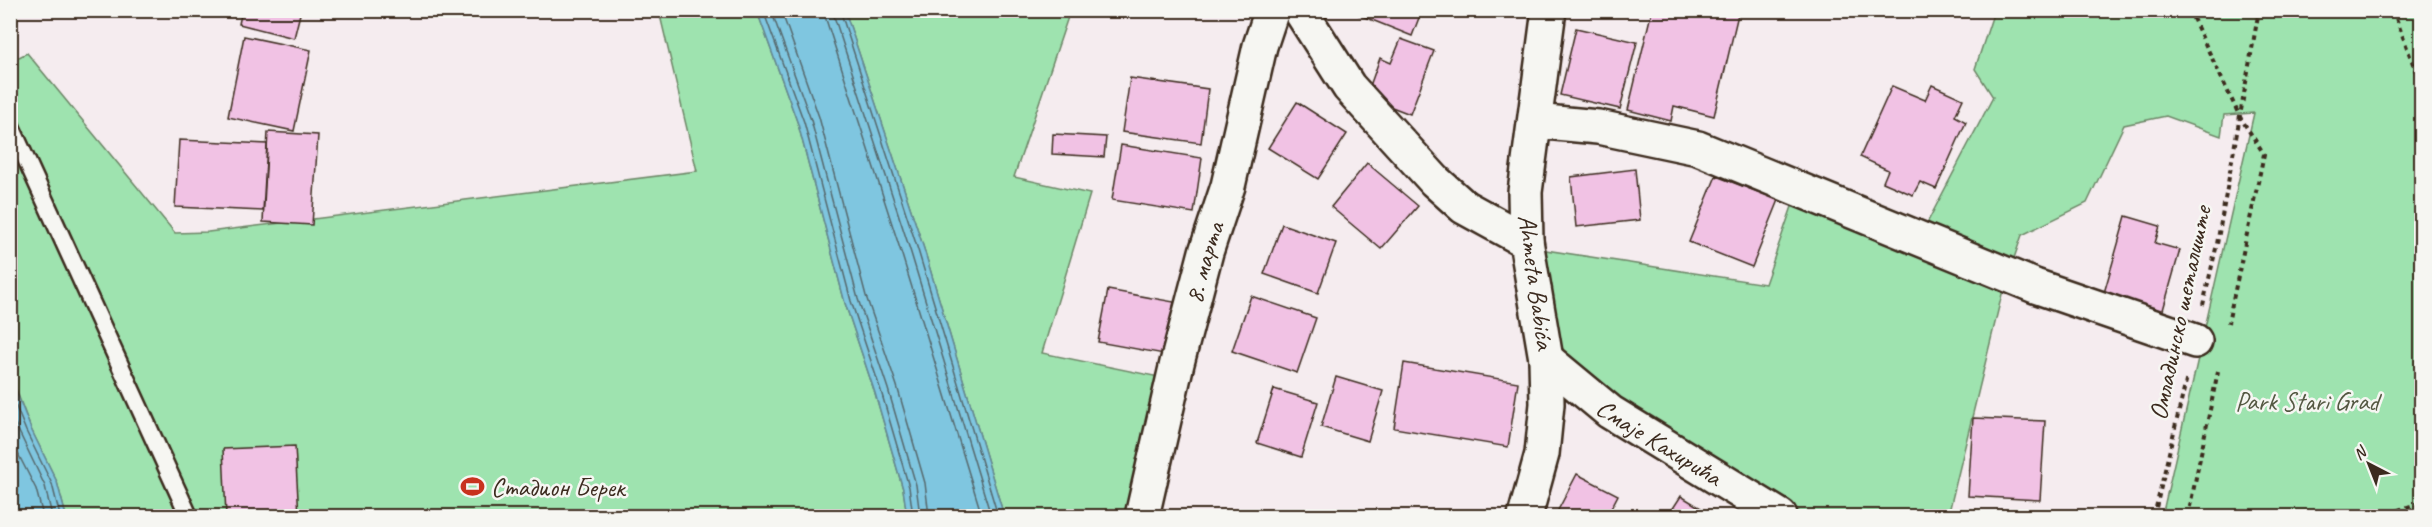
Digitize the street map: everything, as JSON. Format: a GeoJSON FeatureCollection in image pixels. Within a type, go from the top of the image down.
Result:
{"type":"FeatureCollection","features":[{"type":"Feature","properties":{"kind":"street","name":"8. марта"},"geometry":{"type":"LineString","coordinates":[[1142,516],[1177,363],[1206,252],[1228,186],[1260,46],[1272,10]]}},
{"type":"Feature","properties":{"kind":"street"},"geometry":{"type":"LineString","coordinates":[[1300,10],[1349,87],[1435,181],[1464,207],[1526,241]]}},
{"type":"Feature","properties":{"kind":"street","name":"Ahmeta Babića"},"geometry":{"type":"LineString","coordinates":[[1525,516],[1542,454],[1547,404],[1546,359],[1526,241],[1525,192],[1549,10]]}},
{"type":"Feature","properties":{"kind":"street"},"geometry":{"type":"LineString","coordinates":[[1535,121],[1598,127],[1698,148],[2035,286],[2211,337]]}},
{"type":"Feature","properties":{"kind":"street","name":"Смaје Кахирића"},"geometry":{"type":"LineString","coordinates":[[1546,359],[1610,412],[1780,516]]}},
{"type":"Feature","properties":{"kind":"lane"},"geometry":{"type":"LineString","coordinates":[[10,124],[188,514]]}},
{"type":"Feature","properties":{"kind":"path"},"geometry":{"type":"LineString","coordinates":[[2189,10],[2240,117],[2264,154],[2211,337]]}},
{"type":"Feature","properties":{"kind":"path","name":"Омладинскo шеталиште"},"geometry":{"type":"LineString","coordinates":[[2154,516],[2211,337],[2217,244],[2259,10]]}},
{"type":"Feature","properties":{"kind":"path"},"geometry":{"type":"LineString","coordinates":[[2392,10],[2421,88]]}},
{"type":"Feature","properties":{"kind":"path"},"geometry":{"type":"LineString","coordinates":[[2188,516],[2218,368]]}},
{"type":"Feature","properties":{"kind":"path"},"geometry":{"type":"LineString","coordinates":[[2381,516],[2421,502]]}},
{"type":"Feature","properties":{"kind":"green space"},"geometry":{"type":"Polygon","coordinates":[[[659,11],[757,11],[798,124],[845,303],[875,393],[903,489],[907,516],[66,516],[57,482],[31,429],[11,376],[11,61],[27,53],[175,233],[208,232],[697,171],[659,11]]]}},
{"type":"Feature","properties":{"kind":"green space"},"geometry":{"type":"Polygon","coordinates":[[[845,11],[1070,11],[1014,177],[1090,194],[1042,353],[1164,378],[1138,456],[1129,516],[1004,516],[924,249],[845,11]]]}},
{"type":"Feature","properties":{"kind":"green space","name":"Park Stari Grad"},"geometry":{"type":"Polygon","coordinates":[[[1994,11],[2421,11],[2421,516],[2162,516],[2254,113],[2224,115],[2221,136],[2166,116],[2124,125],[2087,203],[2022,235],[2003,290],[1948,516],[1806,516],[1655,427],[1575,371],[1561,346],[1539,249],[1765,284],[1803,175],[1927,223],[1993,97],[1975,69],[1994,11]]]}},
{"type":"Feature","properties":{"kind":"water"},"geometry":{"type":"Polygon","coordinates":[[[757,11],[845,11],[924,249],[1004,516],[907,516],[903,489],[875,393],[845,303],[798,124],[757,11]]]}},
{"type":"Feature","properties":{"kind":"water"},"geometry":{"type":"Polygon","coordinates":[[[10,376],[31,429],[57,482],[66,516],[11,516],[10,376]]]}},
{"type":"Feature","properties":{"kind":"building"},"geometry":{"type":"Polygon","coordinates":[[[242,10],[301,10],[294,38],[239,24],[242,10]]]}},
{"type":"Feature","properties":{"kind":"building"},"geometry":{"type":"Polygon","coordinates":[[[1347,10],[1422,10],[1412,36],[1347,10]]]}},
{"type":"Feature","properties":{"kind":"building"},"geometry":{"type":"Polygon","coordinates":[[[1652,10],[1739,10],[1714,116],[1674,106],[1671,121],[1628,110],[1652,10]]]}},
{"type":"Feature","properties":{"kind":"building"},"geometry":{"type":"Polygon","coordinates":[[[1576,28],[1637,42],[1620,109],[1560,95],[1576,28]]]}},
{"type":"Feature","properties":{"kind":"building"},"geometry":{"type":"Polygon","coordinates":[[[244,36],[311,50],[294,131],[228,117],[244,36]]]}},
{"type":"Feature","properties":{"kind":"building"},"geometry":{"type":"Polygon","coordinates":[[[1401,39],[1434,51],[1410,114],[1366,97],[1380,58],[1391,63],[1401,39]]]}},
{"type":"Feature","properties":{"kind":"building"},"geometry":{"type":"Polygon","coordinates":[[[1130,78],[1208,89],[1201,143],[1122,132],[1130,78]]]}},
{"type":"Feature","properties":{"kind":"building"},"geometry":{"type":"Polygon","coordinates":[[[1932,85],[1963,99],[1955,116],[1966,122],[1936,189],[1920,182],[1913,195],[1883,182],[1888,170],[1860,157],[1892,86],[1925,100],[1932,85]]]}},
{"type":"Feature","properties":{"kind":"building"},"geometry":{"type":"Polygon","coordinates":[[[1297,102],[1347,134],[1318,179],[1268,148],[1297,102]]]}},
{"type":"Feature","properties":{"kind":"building"},"geometry":{"type":"Polygon","coordinates":[[[268,132],[318,135],[312,225],[263,222],[268,132]]]}},
{"type":"Feature","properties":{"kind":"building"},"geometry":{"type":"Polygon","coordinates":[[[1053,134],[1106,137],[1104,157],[1052,154],[1053,134]]]}},
{"type":"Feature","properties":{"kind":"building"},"geometry":{"type":"Polygon","coordinates":[[[179,140],[267,144],[263,211],[175,207],[179,140]]]}},
{"type":"Feature","properties":{"kind":"building"},"geometry":{"type":"Polygon","coordinates":[[[1121,145],[1202,158],[1194,213],[1112,200],[1121,145]]]}},
{"type":"Feature","properties":{"kind":"building"},"geometry":{"type":"Polygon","coordinates":[[[1367,163],[1418,206],[1381,249],[1331,207],[1367,163]]]}},
{"type":"Feature","properties":{"kind":"building"},"geometry":{"type":"Polygon","coordinates":[[[1635,169],[1640,220],[1576,227],[1571,177],[1635,169]]]}},
{"type":"Feature","properties":{"kind":"building"},"geometry":{"type":"Polygon","coordinates":[[[1716,176],[1779,200],[1752,267],[1689,242],[1716,176]]]}},
{"type":"Feature","properties":{"kind":"building"},"geometry":{"type":"Polygon","coordinates":[[[2126,216],[2160,226],[2155,243],[2180,250],[2161,317],[2102,300],[2126,216]]]}},
{"type":"Feature","properties":{"kind":"building"},"geometry":{"type":"Polygon","coordinates":[[[1282,224],[1336,243],[1318,293],[1264,274],[1282,224]]]}},
{"type":"Feature","properties":{"kind":"building"},"geometry":{"type":"Polygon","coordinates":[[[1108,290],[1174,302],[1164,354],[1098,342],[1108,290]]]}},
{"type":"Feature","properties":{"kind":"building"},"geometry":{"type":"Polygon","coordinates":[[[1251,296],[1316,318],[1297,373],[1232,351],[1251,296]]]}},
{"type":"Feature","properties":{"kind":"building"},"geometry":{"type":"Polygon","coordinates":[[[1404,363],[1518,382],[1508,447],[1394,428],[1404,363]]]}},
{"type":"Feature","properties":{"kind":"building"},"geometry":{"type":"Polygon","coordinates":[[[1336,377],[1383,391],[1368,441],[1321,427],[1336,377]]]}},
{"type":"Feature","properties":{"kind":"building"},"geometry":{"type":"Polygon","coordinates":[[[1274,389],[1318,402],[1301,457],[1257,443],[1274,389]]]}},
{"type":"Feature","properties":{"kind":"building"},"geometry":{"type":"Polygon","coordinates":[[[1973,418],[2045,421],[2040,500],[1968,496],[1973,418]]]}},
{"type":"Feature","properties":{"kind":"building"},"geometry":{"type":"Polygon","coordinates":[[[295,446],[299,516],[226,516],[223,449],[295,446]]]}},
{"type":"Feature","properties":{"kind":"building"},"geometry":{"type":"Polygon","coordinates":[[[1577,474],[1618,495],[1607,516],[1555,516],[1577,474]]]}},
{"type":"Feature","properties":{"kind":"building"},"geometry":{"type":"Polygon","coordinates":[[[1681,496],[1714,516],[1668,516],[1681,496]]]}},
{"type":"Feature","properties":{"kind":"place","name":"Стадион Берек"},"geometry":{"type":"Point","coordinates":[473,487]}}]}
